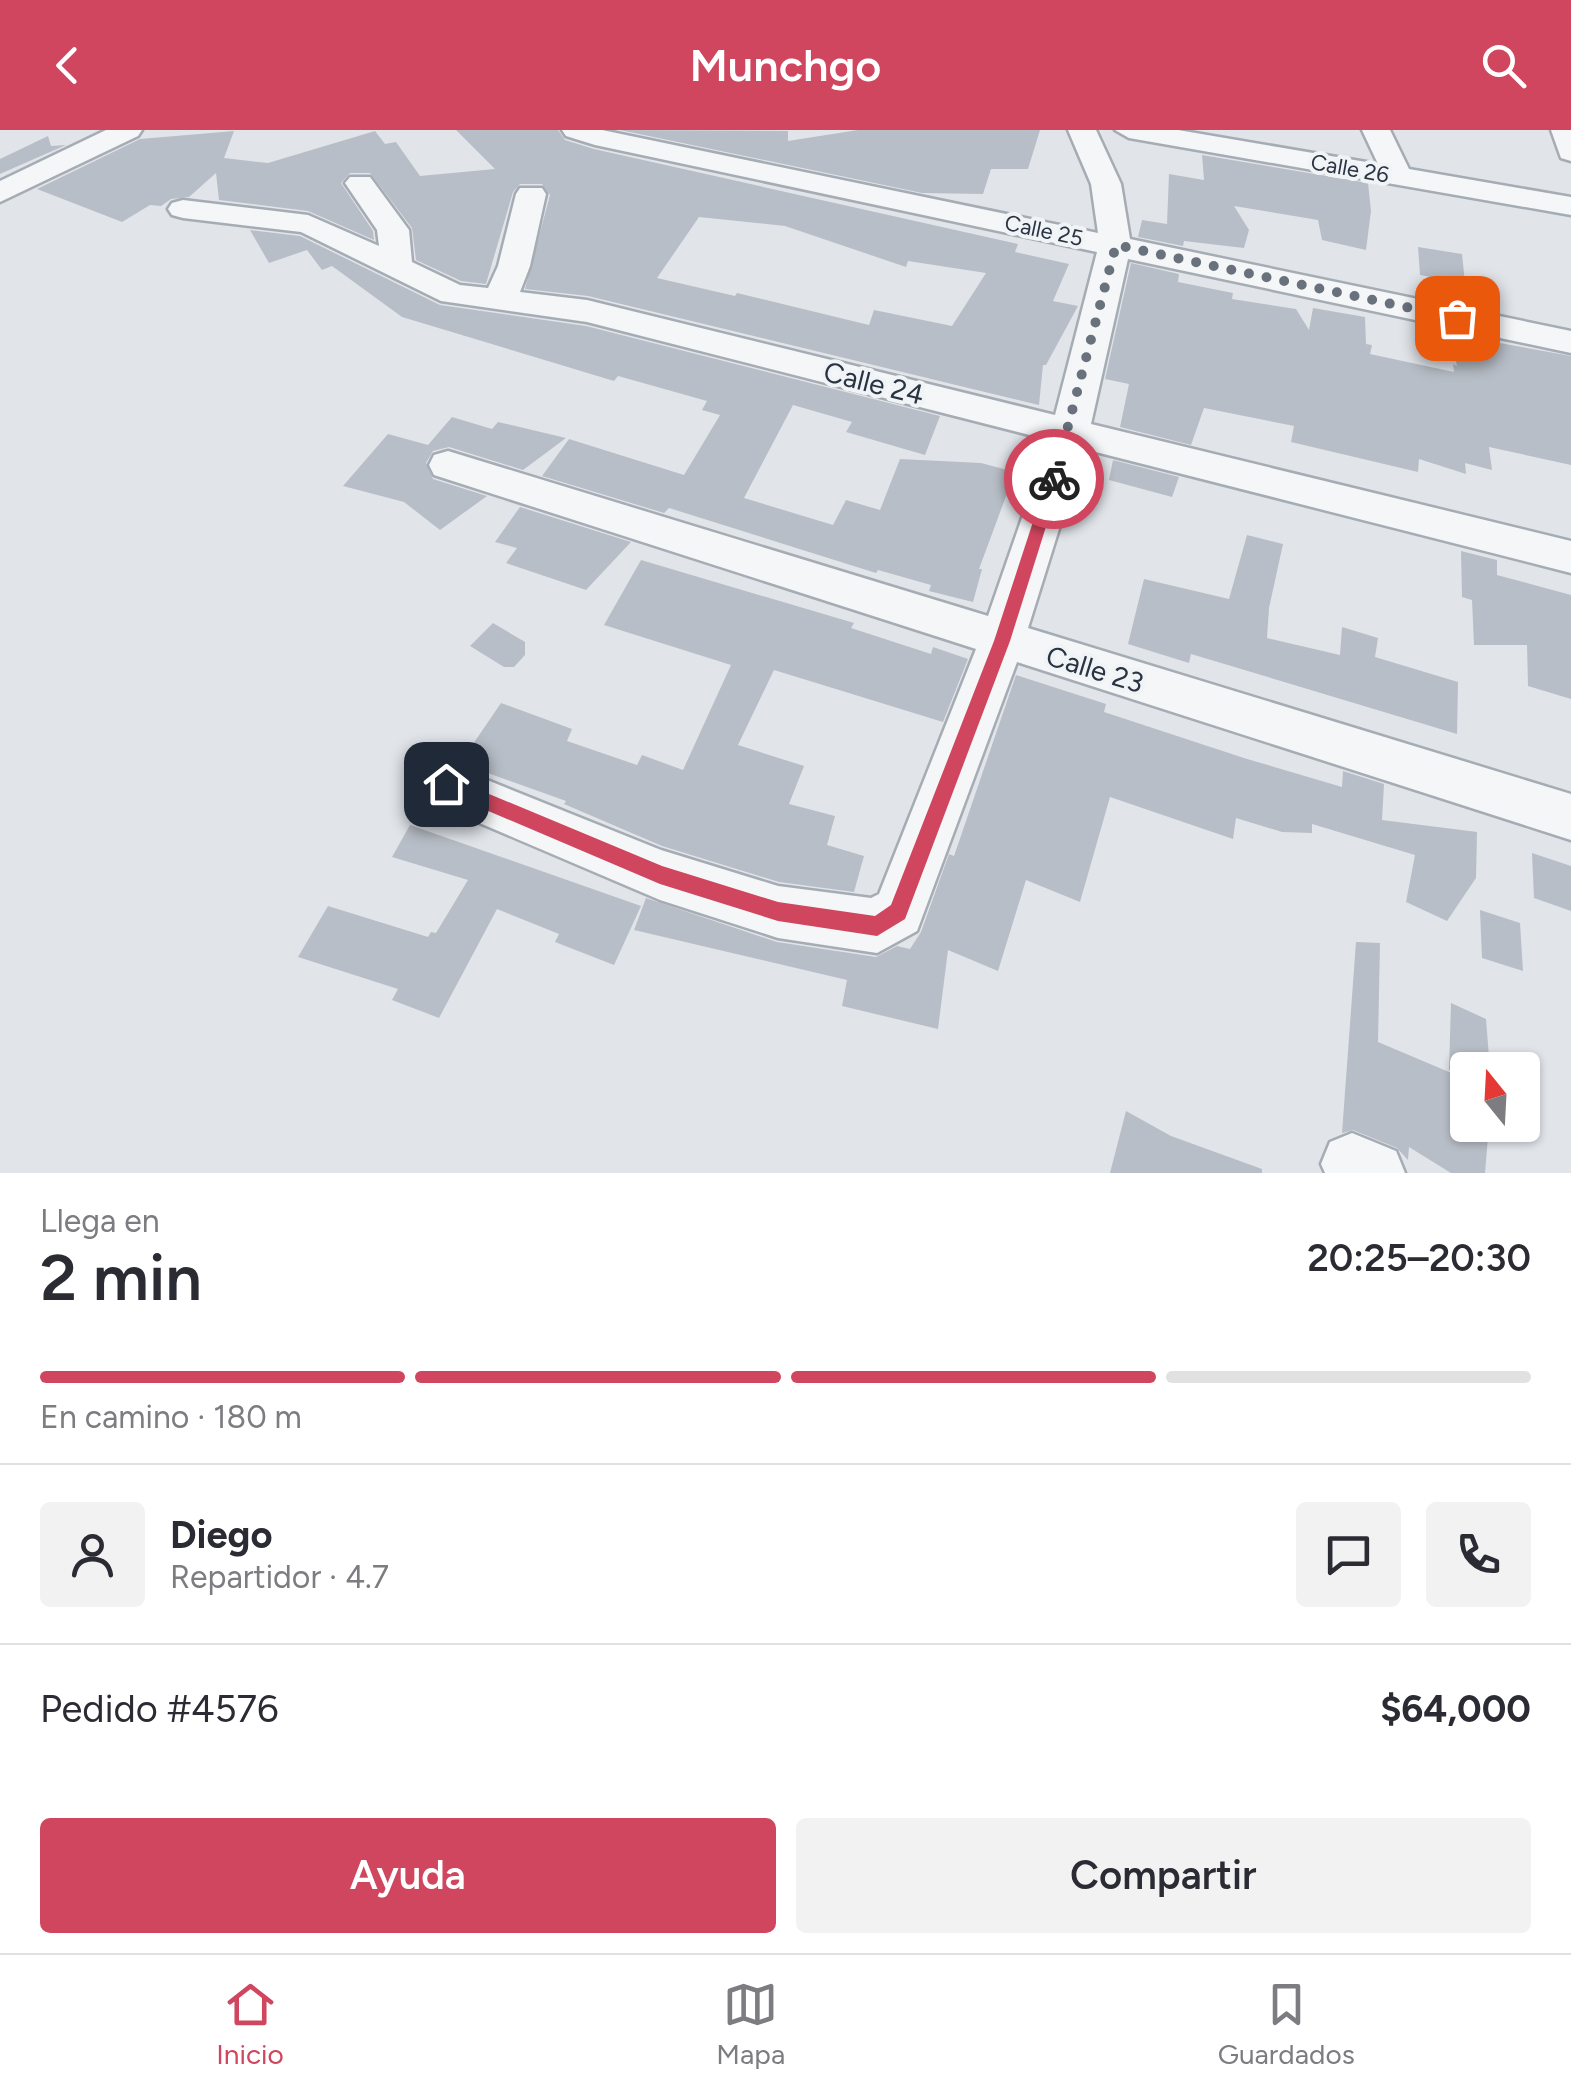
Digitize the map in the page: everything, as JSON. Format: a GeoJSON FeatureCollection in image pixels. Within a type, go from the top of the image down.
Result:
{"type":"FeatureCollection","features":[{"type":"Feature","properties":{"kind":"street"},"geometry":{"type":"LineString","coordinates":[[0,193],[128,130]]}},
{"type":"Feature","properties":{"kind":"street","name":"Calle 25"},"geometry":{"type":"LineString","coordinates":[[576,130],[716,145],[1116,245],[1571,342]]}},
{"type":"Feature","properties":{"kind":"street"},"geometry":{"type":"LineString","coordinates":[[446,784],[660,875],[778,912],[877,926],[898,912],[1002,641],[1070,432],[1116,245],[1106,184],[1082,130]]}},
{"type":"Feature","properties":{"kind":"street","name":"Calle 26"},"geometry":{"type":"LineString","coordinates":[[1129,130],[1571,206]]}},
{"type":"Feature","properties":{"kind":"street"},"geometry":{"type":"LineString","coordinates":[[1376,130],[1398,176]]}},
{"type":"Feature","properties":{"kind":"street"},"geometry":{"type":"LineString","coordinates":[[1565,130],[1571,152]]}},
{"type":"Feature","properties":{"kind":"street"},"geometry":{"type":"LineString","coordinates":[[360,183],[393,230],[397,268]]}},
{"type":"Feature","properties":{"kind":"street"},"geometry":{"type":"LineString","coordinates":[[500,299],[514,266],[531,194]]}},
{"type":"Feature","properties":{"kind":"street","name":"Calle 24"},"geometry":{"type":"LineString","coordinates":[[183,209],[308,224],[453,294],[587,311],[1571,557]]}},
{"type":"Feature","properties":{"kind":"street","name":"Calle 23"},"geometry":{"type":"LineString","coordinates":[[448,465],[1571,817]]}},
{"type":"Feature","properties":{"kind":"building"},"geometry":{"type":"Polygon","coordinates":[[[456,130],[558,130],[565,140],[594,149],[1018,244],[1015,252],[1069,264],[1053,301],[1078,306],[1043,365],[1039,405],[588,296],[525,289],[550,195],[542,184],[520,184],[513,192],[486,284],[461,281],[416,260],[412,228],[370,173],[350,173],[341,183],[373,231],[374,240],[308,211],[219,200],[216,173],[189,197],[171,199],[161,206],[150,205],[122,222],[37,189],[140,139],[234,131],[224,158],[268,163],[375,131],[385,144],[396,142],[420,176],[495,169],[456,130]],[[699,217],[657,278],[869,325],[874,310],[952,326],[986,273],[908,261],[906,267],[785,226],[699,217]]]}},
{"type":"Feature","properties":{"kind":"building"},"geometry":{"type":"Polygon","coordinates":[[[620,130],[788,131],[788,141],[858,130],[1040,130],[1028,169],[991,169],[983,194],[922,193],[620,130]]]}},
{"type":"Feature","properties":{"kind":"building"},"geometry":{"type":"Polygon","coordinates":[[[48,136],[51,146],[66,145],[0,174],[0,159],[48,136]]]}},
{"type":"Feature","properties":{"kind":"building"},"geometry":{"type":"Polygon","coordinates":[[[1202,155],[1368,183],[1371,211],[1366,250],[1322,240],[1318,220],[1234,206],[1249,230],[1244,248],[1184,241],[1183,246],[1138,237],[1142,220],[1167,224],[1169,174],[1204,180],[1202,155]]]}},
{"type":"Feature","properties":{"kind":"building"},"geometry":{"type":"Polygon","coordinates":[[[250,230],[300,236],[440,305],[586,326],[940,416],[925,455],[846,432],[852,422],[793,405],[744,498],[833,525],[846,500],[880,510],[900,459],[981,463],[1015,472],[979,569],[973,602],[929,591],[931,585],[878,570],[876,573],[669,508],[664,513],[542,476],[569,439],[684,475],[720,415],[702,410],[707,401],[618,376],[614,381],[402,317],[332,266],[322,270],[307,250],[269,263],[250,230]]]}},
{"type":"Feature","properties":{"kind":"building"},"geometry":{"type":"Polygon","coordinates":[[[1418,247],[1462,254],[1465,283],[1420,275],[1418,247]]]}},
{"type":"Feature","properties":{"kind":"building"},"geometry":{"type":"Polygon","coordinates":[[[1131,263],[1179,274],[1178,282],[1233,293],[1232,299],[1296,309],[1309,330],[1313,308],[1365,317],[1366,344],[1372,345],[1370,354],[1454,372],[1453,364],[1457,366],[1450,334],[1571,356],[1571,465],[1489,447],[1492,470],[1465,463],[1466,474],[1419,459],[1418,472],[1291,442],[1294,426],[1204,408],[1191,445],[1120,427],[1129,384],[1105,379],[1131,263]]]}},
{"type":"Feature","properties":{"kind":"building"},"geometry":{"type":"Polygon","coordinates":[[[452,417],[492,429],[498,422],[566,438],[523,470],[449,447],[433,451],[426,463],[433,479],[487,496],[440,530],[404,502],[343,486],[388,434],[428,445],[452,417]]]}},
{"type":"Feature","properties":{"kind":"building"},"geometry":{"type":"Polygon","coordinates":[[[1113,460],[1179,477],[1172,497],[1109,480],[1113,460]]]}},
{"type":"Feature","properties":{"kind":"building"},"geometry":{"type":"Polygon","coordinates":[[[520,507],[631,542],[586,590],[506,563],[517,548],[495,542],[520,507]]]}},
{"type":"Feature","properties":{"kind":"building"},"geometry":{"type":"Polygon","coordinates":[[[1247,535],[1283,544],[1269,608],[1267,638],[1340,655],[1342,627],[1378,638],[1375,657],[1458,682],[1457,734],[1191,654],[1189,663],[1128,644],[1144,579],[1229,599],[1247,535]]]}},
{"type":"Feature","properties":{"kind":"building"},"geometry":{"type":"Polygon","coordinates":[[[1461,551],[1497,560],[1497,575],[1571,595],[1571,699],[1528,686],[1527,645],[1474,645],[1472,600],[1462,597],[1461,551]]]}},
{"type":"Feature","properties":{"kind":"building"},"geometry":{"type":"Polygon","coordinates":[[[641,560],[854,623],[851,628],[931,654],[933,647],[968,659],[943,722],[774,670],[738,745],[804,766],[789,804],[835,816],[827,845],[864,856],[854,892],[779,882],[662,846],[564,804],[566,801],[460,763],[501,703],[572,729],[567,741],[637,765],[642,755],[683,770],[731,665],[604,625],[641,560]]]}},
{"type":"Feature","properties":{"kind":"building"},"geometry":{"type":"Polygon","coordinates":[[[493,623],[525,642],[525,655],[514,667],[504,667],[470,646],[493,623]]]}},
{"type":"Feature","properties":{"kind":"building"},"geometry":{"type":"Polygon","coordinates":[[[1016,675],[1106,704],[1104,712],[1244,758],[1342,787],[1343,771],[1384,784],[1382,820],[1477,832],[1476,878],[1447,921],[1406,902],[1415,855],[1312,824],[1312,833],[1282,832],[1236,818],[1233,839],[1110,797],[1080,902],[1026,880],[998,971],[948,950],[938,1029],[842,1006],[847,980],[634,930],[646,898],[777,942],[876,957],[897,946],[910,949],[921,932],[949,854],[954,856],[1016,675]]]}},
{"type":"Feature","properties":{"kind":"building"},"geometry":{"type":"Polygon","coordinates":[[[410,825],[641,906],[614,965],[555,942],[559,934],[497,909],[439,1018],[392,1000],[398,989],[298,957],[328,906],[428,937],[431,932],[436,933],[468,880],[392,857],[410,825]]]}},
{"type":"Feature","properties":{"kind":"building"},"geometry":{"type":"Polygon","coordinates":[[[1532,853],[1571,866],[1571,911],[1534,898],[1532,853]]]}},
{"type":"Feature","properties":{"kind":"building"},"geometry":{"type":"Polygon","coordinates":[[[1480,910],[1520,923],[1523,971],[1482,958],[1480,910]]]}},
{"type":"Feature","properties":{"kind":"building"},"geometry":{"type":"Polygon","coordinates":[[[1356,942],[1380,943],[1378,1042],[1450,1072],[1450,1142],[1488,1142],[1485,1173],[1451,1173],[1409,1147],[1408,1160],[1397,1148],[1353,1130],[1342,1133],[1356,942]]]}},
{"type":"Feature","properties":{"kind":"building"},"geometry":{"type":"Polygon","coordinates":[[[1451,1003],[1486,1019],[1489,1052],[1450,1052],[1449,1070],[1451,1003]]]}},
{"type":"Feature","properties":{"kind":"building"},"geometry":{"type":"Polygon","coordinates":[[[1126,1111],[1171,1136],[1262,1169],[1262,1173],[1110,1173],[1126,1111]]]}},
{"type":"Feature","properties":{"kind":"way so far"},"geometry":{"type":"LineString","coordinates":[[1054,479],[1070,432],[1116,245],[1457,318]]}},
{"type":"Feature","properties":{"kind":"route"},"geometry":{"type":"LineString","coordinates":[[446,784],[660,875],[778,912],[877,926],[898,912],[1002,641],[1054,479]]}}]}
